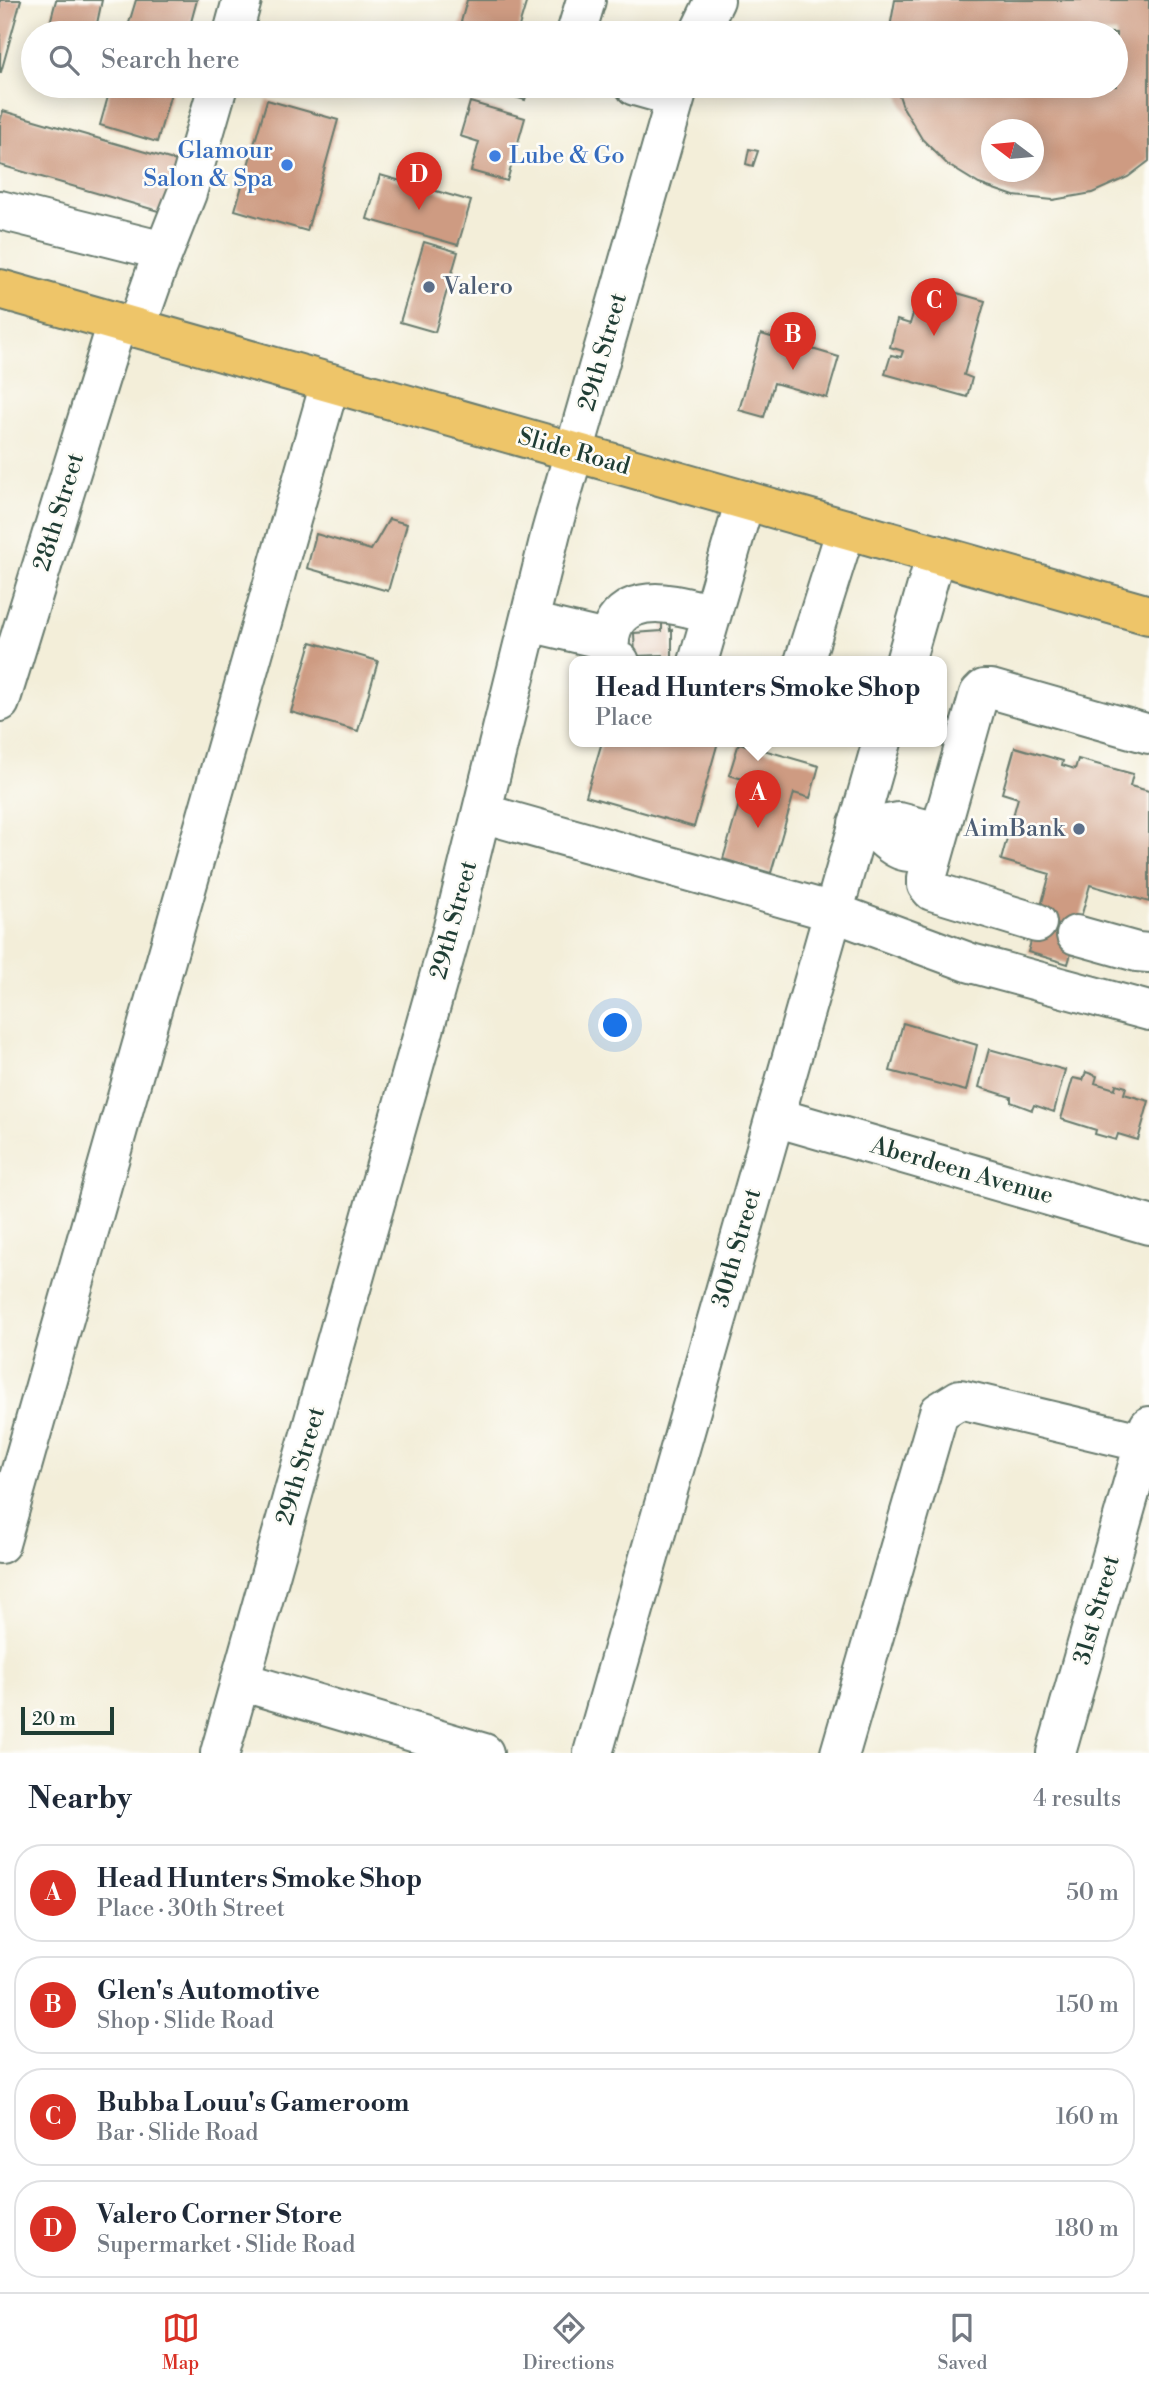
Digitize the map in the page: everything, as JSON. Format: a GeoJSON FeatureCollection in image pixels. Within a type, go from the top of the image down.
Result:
{"type":"FeatureCollection","features":[{"type":"Feature","properties":{"kind":"main road","name":"Slide Road"},"geometry":{"type":"LineString","coordinates":[[0,289],[1149,615]]}},
{"type":"Feature","properties":{"kind":"street"},"geometry":{"type":"LineString","coordinates":[[236,21],[242,0]]}},
{"type":"Feature","properties":{"kind":"street"},"geometry":{"type":"LineString","coordinates":[[580,21],[586,0]]}},
{"type":"Feature","properties":{"kind":"street"},"geometry":{"type":"LineString","coordinates":[[705,21],[715,0]]}},
{"type":"Feature","properties":{"kind":"street","name":"28th Street"},"geometry":{"type":"LineString","coordinates":[[0,702],[127,325],[164,251],[187,193],[215,98]]}},
{"type":"Feature","properties":{"kind":"street","name":"29th Street"},"geometry":{"type":"LineString","coordinates":[[220,1753],[452,931],[551,532],[675,98]]}},
{"type":"Feature","properties":{"kind":"street"},"geometry":{"type":"LineString","coordinates":[[0,210],[164,251]]}},
{"type":"Feature","properties":{"kind":"street"},"geometry":{"type":"LineString","coordinates":[[0,1544],[330,383]]}},
{"type":"Feature","properties":{"kind":"street"},"geometry":{"type":"LineString","coordinates":[[700,656],[745,500]]}},
{"type":"Feature","properties":{"kind":"street"},"geometry":{"type":"LineString","coordinates":[[806,656],[846,529]]}},
{"type":"Feature","properties":{"kind":"street"},"geometry":{"type":"LineString","coordinates":[[907,656],[936,554]]}},
{"type":"Feature","properties":{"kind":"street"},"geometry":{"type":"LineString","coordinates":[[529,622],[615,651],[614,624],[623,612],[641,605],[669,603],[712,614]]}},
{"type":"Feature","properties":{"kind":"street"},"geometry":{"type":"LineString","coordinates":[[1037,923],[932,891],[927,885],[979,694],[984,689],[991,689],[1149,734]]}},
{"type":"Feature","properties":{"kind":"street","name":"30th Street"},"geometry":{"type":"LineString","coordinates":[[593,1753],[833,912],[865,825],[881,747]]}},
{"type":"Feature","properties":{"kind":"street"},"geometry":{"type":"LineString","coordinates":[[482,813],[833,912],[971,963],[1149,1012]]}},
{"type":"Feature","properties":{"kind":"street"},"geometry":{"type":"LineString","coordinates":[[865,825],[891,846],[918,854],[936,846]]}},
{"type":"Feature","properties":{"kind":"street"},"geometry":{"type":"LineString","coordinates":[[1076,935],[1149,953]]}},
{"type":"Feature","properties":{"kind":"street","name":"Aberdeen Avenue"},"geometry":{"type":"LineString","coordinates":[[775,1117],[1149,1225]]}},
{"type":"Feature","properties":{"kind":"street"},"geometry":{"type":"LineString","coordinates":[[840,1753],[939,1412],[960,1399],[1147,1437]]}},
{"type":"Feature","properties":{"kind":"street","name":"31st Street"},"geometry":{"type":"LineString","coordinates":[[1056,1753],[1147,1437]]}},
{"type":"Feature","properties":{"kind":"street"},"geometry":{"type":"LineString","coordinates":[[240,1681],[484,1753]]}},
{"type":"Feature","properties":{"kind":"building"},"geometry":{"type":"Polygon","coordinates":[[[0,0],[21,0],[1,72],[0,72],[0,0]]]}},
{"type":"Feature","properties":{"kind":"building"},"geometry":{"type":"Polygon","coordinates":[[[56,0],[102,0],[98,21],[51,21],[56,0]]]}},
{"type":"Feature","properties":{"kind":"building"},"geometry":{"type":"Polygon","coordinates":[[[136,0],[197,0],[191,21],[130,21],[136,0]]]}},
{"type":"Feature","properties":{"kind":"building"},"geometry":{"type":"Polygon","coordinates":[[[467,0],[527,0],[521,21],[461,21],[467,0]]]}},
{"type":"Feature","properties":{"kind":"building"},"geometry":{"type":"Polygon","coordinates":[[[895,0],[1149,0],[1149,161],[1128,177],[1092,193],[1053,200],[1014,196],[979,184],[948,165],[922,139],[900,98],[1128,98],[1128,21],[891,21],[895,0]]]}},
{"type":"Feature","properties":{"kind":"building"},"geometry":{"type":"Polygon","coordinates":[[[108,98],[170,98],[157,142],[100,125],[108,98]]]}},
{"type":"Feature","properties":{"kind":"building","name":"Glamour Salon & Spa"},"geometry":{"type":"Polygon","coordinates":[[[267,100],[338,120],[307,231],[235,210],[267,100]]]}},
{"type":"Feature","properties":{"kind":"building","name":"Lube & Go"},"geometry":{"type":"Polygon","coordinates":[[[470,102],[525,118],[507,181],[471,171],[479,142],[460,136],[470,102]]]}},
{"type":"Feature","properties":{"kind":"building"},"geometry":{"type":"Polygon","coordinates":[[[3,111],[187,164],[172,215],[0,165],[0,122],[3,111]]]}},
{"type":"Feature","properties":{"kind":"building"},"geometry":{"type":"Polygon","coordinates":[[[749,149],[758,151],[753,166],[746,164],[749,149]]]}},
{"type":"Feature","properties":{"kind":"building"},"geometry":{"type":"Polygon","coordinates":[[[380,175],[471,201],[458,245],[367,219],[380,175]]]}},
{"type":"Feature","properties":{"kind":"building","name":"Valero"},"geometry":{"type":"Polygon","coordinates":[[[424,242],[458,252],[435,332],[400,322],[424,242]]]}},
{"type":"Feature","properties":{"kind":"building"},"geometry":{"type":"Polygon","coordinates":[[[922,283],[985,301],[964,375],[972,378],[967,397],[885,374],[891,355],[901,357],[903,351],[890,347],[897,320],[910,324],[922,283]]]}},
{"type":"Feature","properties":{"kind":"building"},"geometry":{"type":"Polygon","coordinates":[[[761,334],[839,357],[827,398],[774,383],[764,417],[739,410],[761,334]]]}},
{"type":"Feature","properties":{"kind":"building"},"geometry":{"type":"Polygon","coordinates":[[[389,519],[407,524],[388,591],[307,568],[316,534],[371,550],[389,519]]]}},
{"type":"Feature","properties":{"kind":"building"},"geometry":{"type":"Polygon","coordinates":[[[662,619],[669,619],[670,631],[672,630],[672,656],[635,656],[634,633],[662,631],[662,619]]]}},
{"type":"Feature","properties":{"kind":"building"},"geometry":{"type":"Polygon","coordinates":[[[311,642],[378,661],[358,731],[291,712],[311,642]]]}},
{"type":"Feature","properties":{"kind":"building"},"geometry":{"type":"Polygon","coordinates":[[[601,747],[717,747],[694,827],[586,796],[601,747]]]}},
{"type":"Feature","properties":{"kind":"building"},"geometry":{"type":"Polygon","coordinates":[[[738,747],[753,747],[819,766],[810,798],[794,793],[771,873],[723,859],[746,780],[729,775],[738,747]]]}},
{"type":"Feature","properties":{"kind":"building","name":"AimBank"},"geometry":{"type":"Polygon","coordinates":[[[1015,747],[1063,761],[1062,765],[1075,769],[1078,759],[1133,774],[1130,786],[1149,791],[1149,902],[1090,885],[1068,964],[1028,952],[1050,874],[1001,860],[1018,798],[1002,793],[1015,747]]]}},
{"type":"Feature","properties":{"kind":"building"},"geometry":{"type":"Polygon","coordinates":[[[903,1023],[977,1045],[966,1091],[890,1071],[903,1023]]]}},
{"type":"Feature","properties":{"kind":"building"},"geometry":{"type":"Polygon","coordinates":[[[989,1049],[1065,1070],[1054,1112],[1034,1105],[1032,1110],[1011,1102],[1011,1097],[979,1087],[989,1049]]]}},
{"type":"Feature","properties":{"kind":"building"},"geometry":{"type":"Polygon","coordinates":[[[1086,1072],[1097,1076],[1095,1083],[1115,1089],[1116,1084],[1126,1087],[1124,1094],[1149,1101],[1138,1140],[1118,1134],[1116,1140],[1095,1134],[1096,1130],[1061,1119],[1073,1078],[1083,1080],[1086,1072]]]}},
{"type":"Feature","properties":{"kind":"place","name":"Lube & Go"},"geometry":{"type":"Point","coordinates":[495,156]}},
{"type":"Feature","properties":{"kind":"place","name":"Glamour Salon & Spa"},"geometry":{"type":"Point","coordinates":[287,165]}},
{"type":"Feature","properties":{"kind":"place","name":"Valero Corner Store"},"geometry":{"type":"Point","coordinates":[419,210]}},
{"type":"Feature","properties":{"kind":"place","name":"Valero"},"geometry":{"type":"Point","coordinates":[429,287]}},
{"type":"Feature","properties":{"kind":"place","name":"Bubba Louu's Gameroom"},"geometry":{"type":"Point","coordinates":[934,336]}},
{"type":"Feature","properties":{"kind":"place","name":"Glen's Automotive"},"geometry":{"type":"Point","coordinates":[793,370]}},
{"type":"Feature","properties":{"kind":"place","name":"Head Hunters Smoke Shop"},"geometry":{"type":"Point","coordinates":[758,828]}},
{"type":"Feature","properties":{"kind":"place","name":"AimBank"},"geometry":{"type":"Point","coordinates":[1079,829]}}]}
